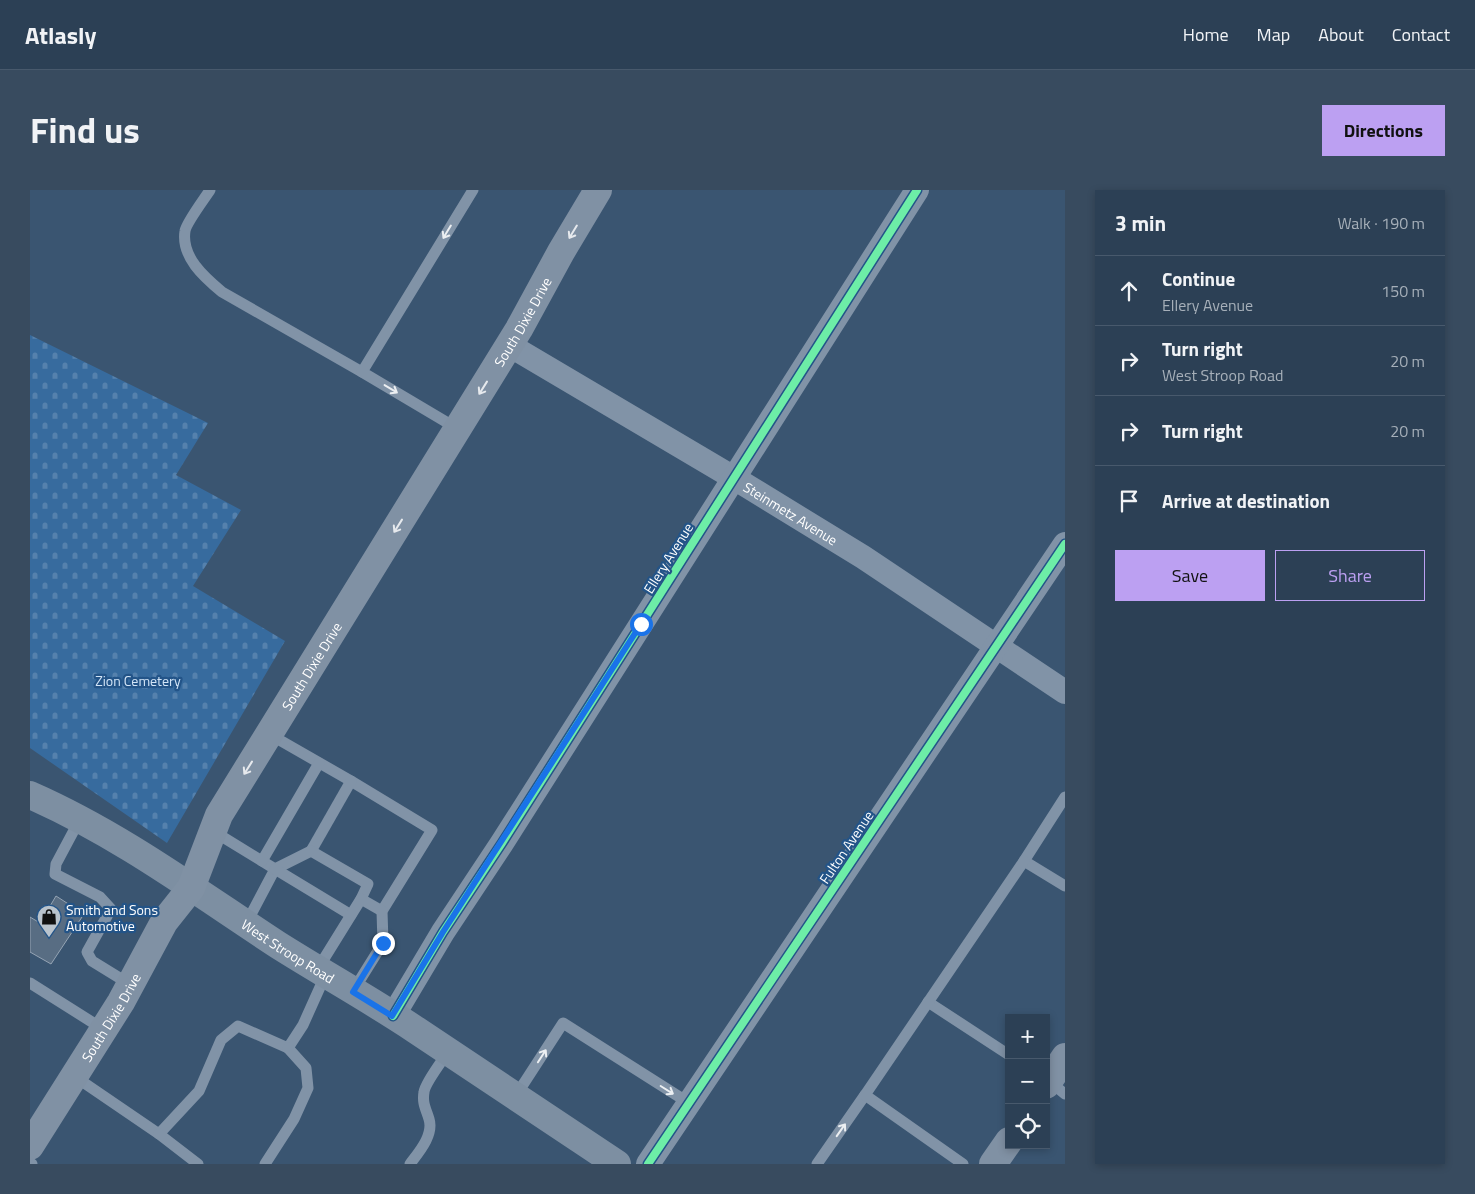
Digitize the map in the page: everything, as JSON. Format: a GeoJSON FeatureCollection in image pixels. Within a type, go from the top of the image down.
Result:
{"type":"FeatureCollection","features":[{"type":"Feature","properties":{"kind":"main road","name":"South Dixie Drive"},"geometry":{"type":"LineString","coordinates":[[30,1146],[131,985],[164,922],[191,888],[219,816],[509,345],[598,190]]}},
{"type":"Feature","properties":{"kind":"main road","name":"West Stroop Road"},"geometry":{"type":"LineString","coordinates":[[34,800],[80,819],[148,857],[191,888],[321,973],[448,1052],[617,1164]]}},
{"type":"Feature","properties":{"kind":"main road"},"geometry":{"type":"LineString","coordinates":[[1052,1085],[1065,1057]]}},
{"type":"Feature","properties":{"kind":"main road"},"geometry":{"type":"LineString","coordinates":[[993,1164],[1005,1147]]}},
{"type":"Feature","properties":{"kind":"street","name":"Ellery Avenue"},"geometry":{"type":"LineString","coordinates":[[392,1016],[443,932],[502,843],[917,190]]}},
{"type":"Feature","properties":{"kind":"street","name":"Steinmetz Avenue"},"geometry":{"type":"LineString","coordinates":[[509,345],[863,557],[1065,692]]}},
{"type":"Feature","properties":{"kind":"street","name":"Fulton Avenue"},"geometry":{"type":"LineString","coordinates":[[648,1164],[1065,544]]}},
{"type":"Feature","properties":{"kind":"lane"},"geometry":{"type":"LineString","coordinates":[[210,190],[185,229],[186,250],[202,275],[222,292],[458,429]]}},
{"type":"Feature","properties":{"kind":"lane"},"geometry":{"type":"LineString","coordinates":[[362,372],[472,190]]}},
{"type":"Feature","properties":{"kind":"lane"},"geometry":{"type":"LineString","coordinates":[[269,734],[432,830],[382,910],[383,943],[353,992]]}},
{"type":"Feature","properties":{"kind":"lane"},"geometry":{"type":"LineString","coordinates":[[262,861],[319,763]]}},
{"type":"Feature","properties":{"kind":"lane"},"geometry":{"type":"LineString","coordinates":[[246,924],[275,869],[311,851],[351,781]]}},
{"type":"Feature","properties":{"kind":"lane"},"geometry":{"type":"LineString","coordinates":[[817,1164],[1024,861],[1065,797]]}},
{"type":"Feature","properties":{"kind":"lane"},"geometry":{"type":"LineString","coordinates":[[80,819],[56,864],[55,874],[100,896],[111,909],[88,952],[92,961],[131,985]]}},
{"type":"Feature","properties":{"kind":"lane"},"geometry":{"type":"LineString","coordinates":[[213,831],[351,915]]}},
{"type":"Feature","properties":{"kind":"lane"},"geometry":{"type":"LineString","coordinates":[[288,1048],[303,1025],[321,973],[368,884],[311,851]]}},
{"type":"Feature","properties":{"kind":"lane"},"geometry":{"type":"LineString","coordinates":[[1024,861],[1065,886]]}},
{"type":"Feature","properties":{"kind":"lane"},"geometry":{"type":"LineString","coordinates":[[361,899],[382,910]]}},
{"type":"Feature","properties":{"kind":"lane"},"geometry":{"type":"LineString","coordinates":[[30,983],[103,1030]]}},
{"type":"Feature","properties":{"kind":"lane"},"geometry":{"type":"LineString","coordinates":[[928,1002],[1005,1052]]}},
{"type":"Feature","properties":{"kind":"lane"},"geometry":{"type":"LineString","coordinates":[[515,1097],[563,1023],[689,1104]]}},
{"type":"Feature","properties":{"kind":"lane"},"geometry":{"type":"LineString","coordinates":[[159,1134],[199,1091],[221,1040],[238,1026],[288,1048],[306,1068],[308,1088],[294,1119],[265,1164]]}},
{"type":"Feature","properties":{"kind":"lane"},"geometry":{"type":"LineString","coordinates":[[410,1164],[424,1146],[428,1135],[430,1121],[423,1105],[424,1091],[448,1052]]}},
{"type":"Feature","properties":{"kind":"lane"},"geometry":{"type":"LineString","coordinates":[[74,1076],[159,1134],[198,1164]]}},
{"type":"Feature","properties":{"kind":"lane"},"geometry":{"type":"LineString","coordinates":[[865,1095],[963,1164]]}},
{"type":"Feature","properties":{"kind":"green space","name":"Zion Cemetery"},"geometry":{"type":"Polygon","coordinates":[[[30,335],[208,423],[176,475],[241,510],[193,586],[285,641],[167,843],[30,748],[30,335]]]}},
{"type":"Feature","properties":{"kind":"building","name":"Smith and Sons Automotive"},"geometry":{"type":"Polygon","coordinates":[[[56,896],[84,914],[51,964],[30,952],[30,917],[40,923],[56,896]]]}},
{"type":"Feature","properties":{"kind":"cycle path"},"geometry":{"type":"LineString","coordinates":[[393,1016],[443,932],[502,843],[917,190]]}},
{"type":"Feature","properties":{"kind":"cycle path"},"geometry":{"type":"LineString","coordinates":[[648,1164],[1065,544]]}},
{"type":"Feature","properties":{"kind":"place","name":"Smith and Sons Automotive"},"geometry":{"type":"Point","coordinates":[49,938]}},
{"type":"Feature","properties":{"kind":"route"},"geometry":{"type":"LineString","coordinates":[[383,943],[353,992],[392,1016],[443,932],[502,843],[641,624]]}}]}
